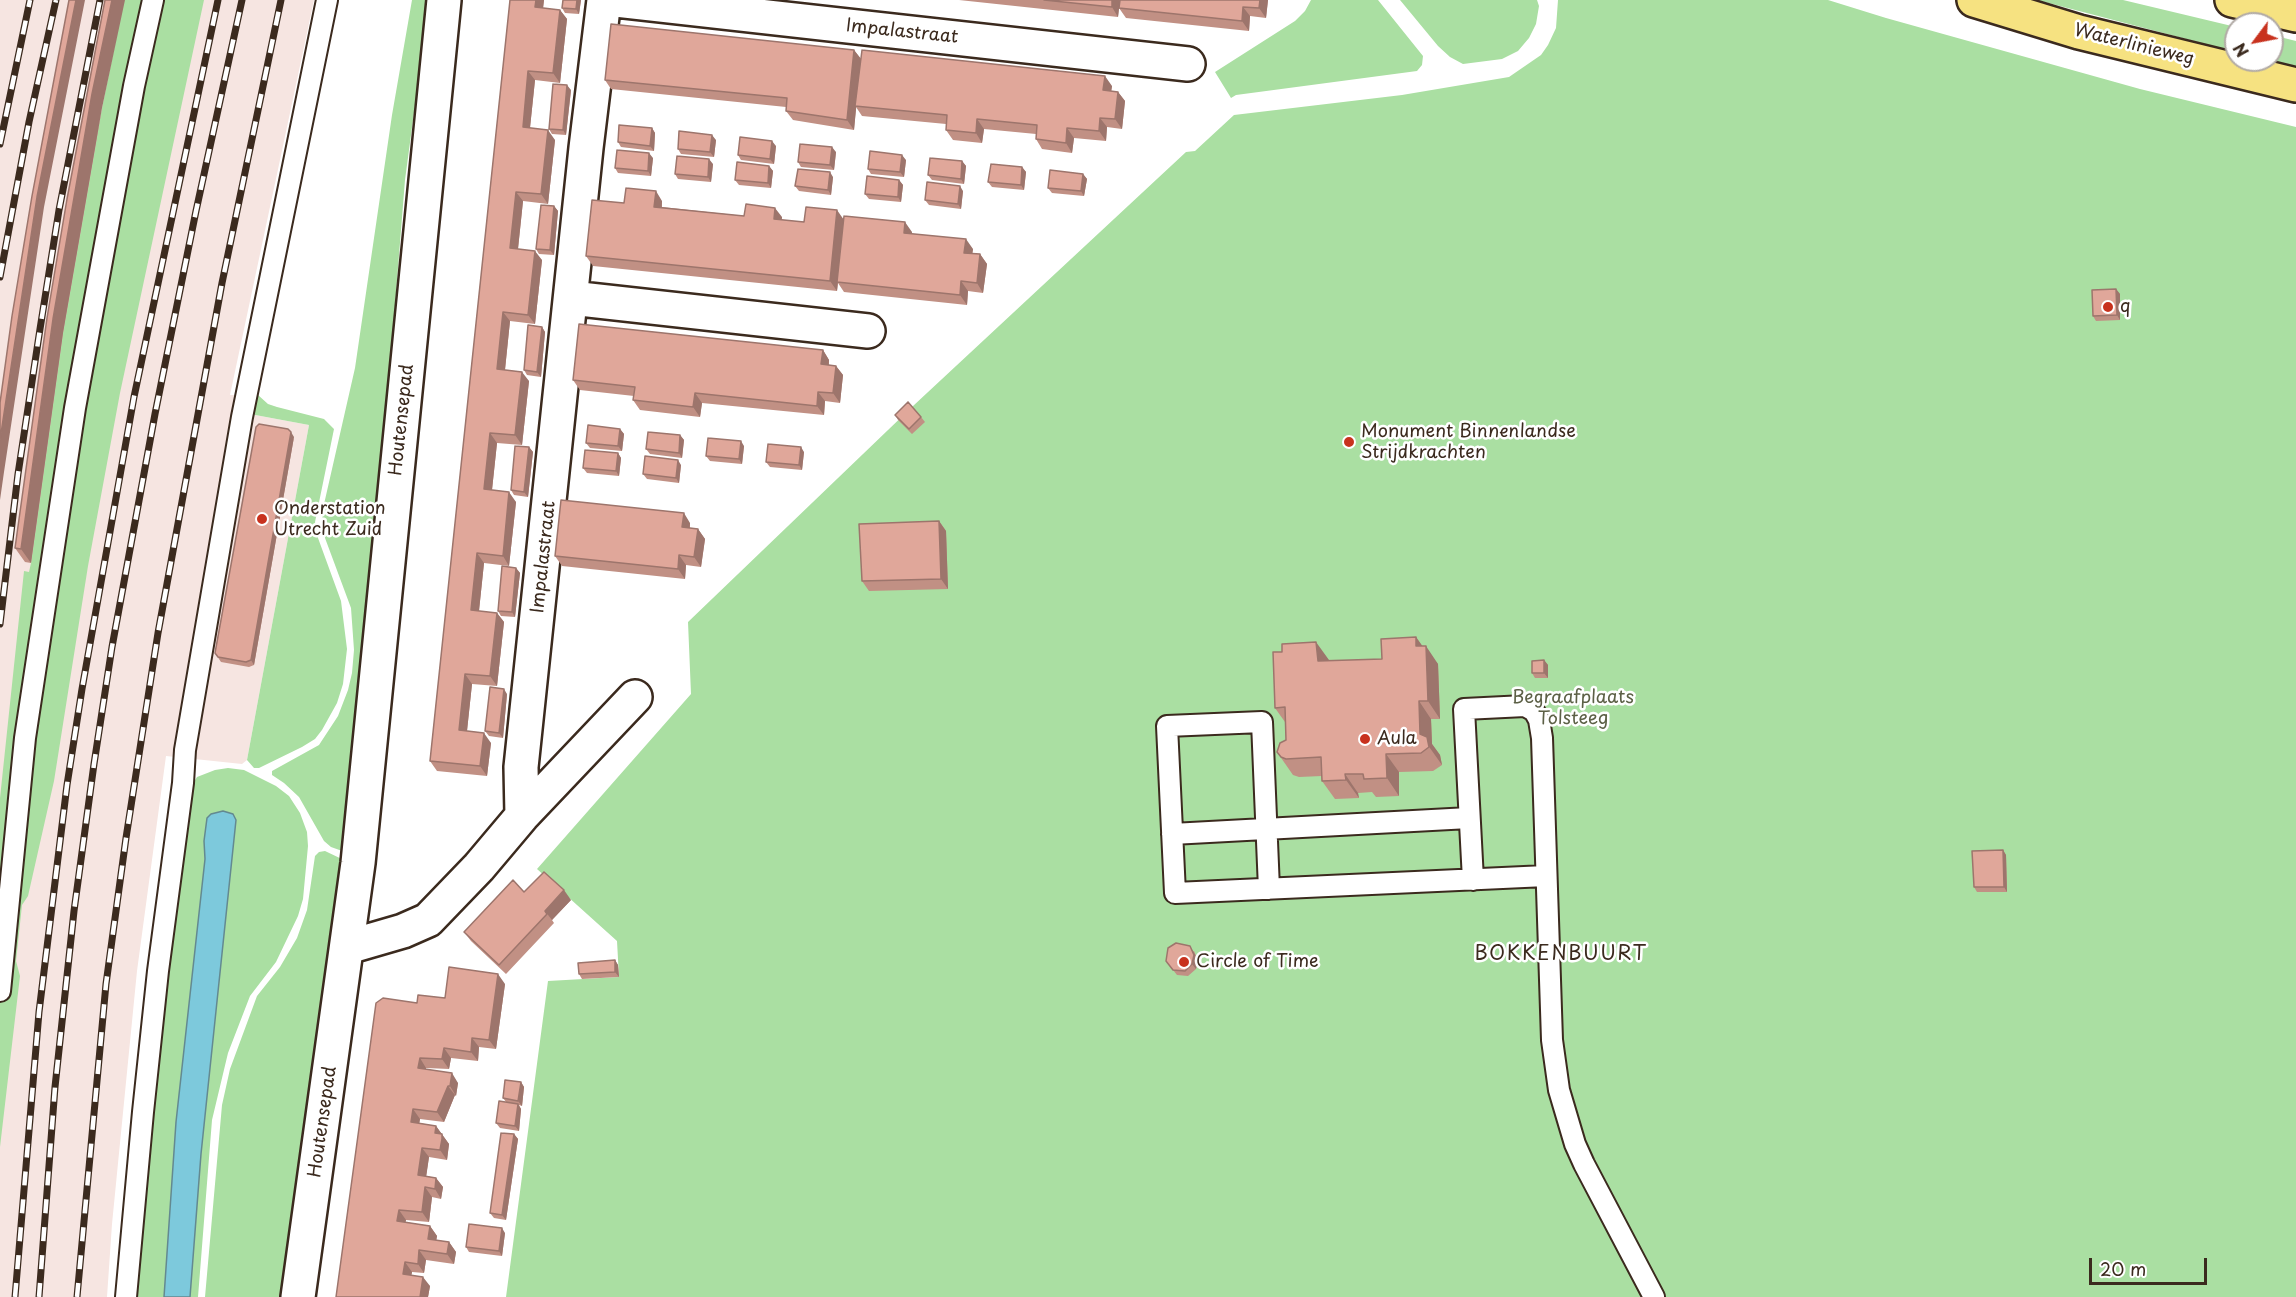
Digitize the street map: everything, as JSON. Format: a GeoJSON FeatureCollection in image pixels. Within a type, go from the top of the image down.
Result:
{"type":"FeatureCollection","features":[{"type":"Feature","properties":{"kind":"main road","name":"Waterlinieweg"},"geometry":{"type":"LineString","coordinates":[[1974,0],[2079,32],[2296,85]]}},
{"type":"Feature","properties":{"kind":"main road"},"geometry":{"type":"LineString","coordinates":[[2232,0],[2296,15]]}},
{"type":"Feature","properties":{"kind":"street","name":"Houtensepad"},"geometry":{"type":"LineString","coordinates":[[298,1297],[358,863],[444,0]]}},
{"type":"Feature","properties":{"kind":"street","name":"Impalastraat"},"geometry":{"type":"LineString","coordinates":[[522,816],[522,767],[604,0]]}},
{"type":"Feature","properties":{"kind":"street","name":"Impalastraat"},"geometry":{"type":"LineString","coordinates":[[616,0],[1188,64]]}},
{"type":"Feature","properties":{"kind":"street"},"geometry":{"type":"LineString","coordinates":[[571,298],[868,331]]}},
{"type":"Feature","properties":{"kind":"street"},"geometry":{"type":"LineString","coordinates":[[348,946],[403,931],[428,920],[479,867],[522,816],[635,697]]}},
{"type":"Feature","properties":{"kind":"lane"},"geometry":{"type":"LineString","coordinates":[[0,991],[25,738],[75,408],[134,86],[153,0]]}},
{"type":"Feature","properties":{"kind":"lane"},"geometry":{"type":"LineString","coordinates":[[126,1297],[146,1077],[183,783],[185,750],[242,417],[327,0]]}},
{"type":"Feature","properties":{"kind":"lane"},"geometry":{"type":"LineString","coordinates":[[1473,880],[1464,709],[1525,706],[1534,711],[1539,720],[1542,738],[1552,1040],[1564,1108],[1575,1144],[1593,1184],[1654,1297]]}},
{"type":"Feature","properties":{"kind":"lane"},"geometry":{"type":"LineString","coordinates":[[1269,889],[1262,722],[1167,726],[1174,893],[1269,889],[1473,880],[1546,876]]}},
{"type":"Feature","properties":{"kind":"lane"},"geometry":{"type":"LineString","coordinates":[[1172,834],[1469,818]]}},
{"type":"Feature","properties":{"kind":"shaded area"},"geometry":{"type":"Polygon","coordinates":[[[0,0],[314,0],[230,395],[258,395],[250,414],[309,425],[247,760],[242,764],[166,756],[137,971],[107,1297],[0,1297],[0,0]]]}},
{"type":"Feature","properties":{"kind":"green space"},"geometry":{"type":"Polygon","coordinates":[[[124,0],[204,0],[120,393],[88,566],[54,781],[28,896],[22,905],[16,961],[20,976],[0,1147],[0,798],[24,571],[29,572],[31,563],[63,333],[102,108],[124,0]]]}},
{"type":"Feature","properties":{"kind":"green space"},"geometry":{"type":"Polygon","coordinates":[[[412,0],[429,0],[405,180],[369,631],[345,852],[331,847],[324,841],[299,797],[272,775],[272,771],[319,745],[338,716],[352,673],[354,650],[351,608],[325,538],[322,513],[355,368],[392,115],[412,0]]]}},
{"type":"Feature","properties":{"kind":"green space"},"geometry":{"type":"Polygon","coordinates":[[[1311,0],[1378,0],[1423,56],[1422,65],[1417,71],[1236,95],[1231,98],[1215,72],[1295,21],[1305,11],[1311,0]]]}},
{"type":"Feature","properties":{"kind":"green space"},"geometry":{"type":"Polygon","coordinates":[[[1400,0],[1537,0],[1539,6],[1536,24],[1529,38],[1518,51],[1502,59],[1463,64],[1450,57],[1438,46],[1400,0]]]}},
{"type":"Feature","properties":{"kind":"green space","name":"Begraafplaats Tolsteeg"},"geometry":{"type":"Polygon","coordinates":[[[1558,0],[1828,0],[2140,89],[2296,127],[2296,1297],[506,1297],[548,981],[619,977],[617,941],[537,869],[691,694],[688,622],[913,406],[1186,152],[1195,151],[1234,115],[1402,95],[1509,77],[1541,55],[1548,45],[1556,28],[1558,0]]]}},
{"type":"Feature","properties":{"kind":"green space"},"geometry":{"type":"Polygon","coordinates":[[[2037,0],[2123,0],[2224,24],[2224,49],[2037,0]]]}},
{"type":"Feature","properties":{"kind":"green space"},"geometry":{"type":"Polygon","coordinates":[[[2284,38],[2296,41],[2296,66],[2284,63],[2284,38]]]}},
{"type":"Feature","properties":{"kind":"green space"},"geometry":{"type":"Polygon","coordinates":[[[258,395],[268,404],[324,419],[334,429],[315,522],[318,538],[341,601],[347,649],[343,684],[337,703],[315,739],[259,768],[254,768],[247,760],[309,425],[250,414],[258,395]]]}},
{"type":"Feature","properties":{"kind":"green space"},"geometry":{"type":"Polygon","coordinates":[[[228,768],[244,770],[276,786],[289,796],[300,813],[307,832],[308,846],[303,899],[298,916],[276,962],[250,996],[228,1053],[212,1120],[198,1297],[190,1297],[201,1154],[236,820],[204,841],[205,859],[176,1122],[164,1297],[136,1297],[166,955],[192,785],[197,777],[228,768]]]}},
{"type":"Feature","properties":{"kind":"green space"},"geometry":{"type":"Polygon","coordinates":[[[325,851],[346,861],[282,1297],[205,1297],[222,1105],[230,1069],[257,996],[280,967],[297,938],[307,910],[315,856],[325,851]]]}},
{"type":"Feature","properties":{"kind":"water"},"geometry":{"type":"Polygon","coordinates":[[[223,811],[233,814],[236,820],[201,1154],[190,1297],[164,1297],[176,1122],[205,859],[204,841],[207,818],[211,814],[223,811]]]}},
{"type":"Feature","properties":{"kind":"building"},"geometry":{"type":"Polygon","coordinates":[[[69,0],[76,0],[37,197],[0,440],[0,403],[12,316],[69,0]]]}},
{"type":"Feature","properties":{"kind":"building"},"geometry":{"type":"Polygon","coordinates":[[[105,0],[112,0],[92,94],[53,319],[21,549],[15,548],[47,318],[105,0]]]}},
{"type":"Feature","properties":{"kind":"building"},"geometry":{"type":"Polygon","coordinates":[[[510,0],[536,0],[535,7],[560,10],[553,73],[528,71],[523,127],[548,130],[541,194],[516,192],[510,248],[535,251],[528,315],[503,312],[497,369],[522,372],[515,435],[490,433],[484,489],[509,492],[503,556],[477,553],[471,610],[497,613],[490,676],[465,674],[459,730],[484,733],[480,766],[430,761],[510,0]]]}},
{"type":"Feature","properties":{"kind":"building"},"geometry":{"type":"Polygon","coordinates":[[[563,0],[577,0],[576,9],[562,8],[563,0]]]}},
{"type":"Feature","properties":{"kind":"building"},"geometry":{"type":"Polygon","coordinates":[[[1044,0],[1112,0],[1112,7],[1044,0]]]}},
{"type":"Feature","properties":{"kind":"building"},"geometry":{"type":"Polygon","coordinates":[[[1120,0],[1260,0],[1259,8],[1243,7],[1242,21],[1119,8],[1120,0]]]}},
{"type":"Feature","properties":{"kind":"building"},"geometry":{"type":"Polygon","coordinates":[[[611,24],[854,50],[847,120],[786,111],[787,98],[605,80],[611,24]]]}},
{"type":"Feature","properties":{"kind":"building"},"geometry":{"type":"Polygon","coordinates":[[[862,50],[1105,76],[1103,90],[1118,92],[1115,119],[1100,118],[1099,131],[1067,128],[1066,143],[1036,139],[1037,125],[977,119],[976,133],[946,130],[947,115],[855,106],[862,50]]]}},
{"type":"Feature","properties":{"kind":"building"},"geometry":{"type":"Polygon","coordinates":[[[553,84],[567,85],[563,130],[549,129],[553,84]]]}},
{"type":"Feature","properties":{"kind":"building"},"geometry":{"type":"Polygon","coordinates":[[[619,125],[652,128],[650,146],[618,142],[619,125]]]}},
{"type":"Feature","properties":{"kind":"building"},"geometry":{"type":"Polygon","coordinates":[[[679,131],[712,135],[710,152],[678,149],[679,131]]]}},
{"type":"Feature","properties":{"kind":"building"},"geometry":{"type":"Polygon","coordinates":[[[740,137],[772,141],[770,159],[738,155],[740,137]]]}},
{"type":"Feature","properties":{"kind":"building"},"geometry":{"type":"Polygon","coordinates":[[[800,144],[832,147],[830,165],[798,162],[800,144]]]}},
{"type":"Feature","properties":{"kind":"building"},"geometry":{"type":"Polygon","coordinates":[[[617,150],[649,153],[648,171],[615,168],[617,150]]]}},
{"type":"Feature","properties":{"kind":"building"},"geometry":{"type":"Polygon","coordinates":[[[870,151],[902,155],[900,172],[868,169],[870,151]]]}},
{"type":"Feature","properties":{"kind":"building"},"geometry":{"type":"Polygon","coordinates":[[[677,156],[709,159],[708,177],[675,174],[677,156]]]}},
{"type":"Feature","properties":{"kind":"building"},"geometry":{"type":"Polygon","coordinates":[[[930,158],[962,161],[961,179],[928,175],[930,158]]]}},
{"type":"Feature","properties":{"kind":"building"},"geometry":{"type":"Polygon","coordinates":[[[737,162],[769,166],[768,183],[735,180],[737,162]]]}},
{"type":"Feature","properties":{"kind":"building"},"geometry":{"type":"Polygon","coordinates":[[[991,164],[1022,167],[1021,185],[988,182],[991,164]]]}},
{"type":"Feature","properties":{"kind":"building"},"geometry":{"type":"Polygon","coordinates":[[[798,169],[830,172],[828,190],[795,186],[798,169]]]}},
{"type":"Feature","properties":{"kind":"building"},"geometry":{"type":"Polygon","coordinates":[[[1050,170],[1083,174],[1081,191],[1048,188],[1050,170]]]}},
{"type":"Feature","properties":{"kind":"building"},"geometry":{"type":"Polygon","coordinates":[[[867,176],[899,180],[898,197],[865,194],[867,176]]]}},
{"type":"Feature","properties":{"kind":"building"},"geometry":{"type":"Polygon","coordinates":[[[927,182],[960,186],[958,204],[925,200],[927,182]]]}},
{"type":"Feature","properties":{"kind":"building"},"geometry":{"type":"Polygon","coordinates":[[[626,188],[656,191],[654,207],[744,216],[746,204],[775,208],[774,219],[804,222],[806,207],[837,210],[830,281],[586,256],[592,200],[624,203],[626,188]]]}},
{"type":"Feature","properties":{"kind":"building"},"geometry":{"type":"Polygon","coordinates":[[[541,205],[554,206],[550,250],[536,249],[541,205]]]}},
{"type":"Feature","properties":{"kind":"building"},"geometry":{"type":"Polygon","coordinates":[[[844,216],[905,222],[904,233],[966,239],[964,253],[980,254],[977,283],[961,281],[960,295],[837,282],[844,216]]]}},
{"type":"Feature","properties":{"kind":"building","name":"q"},"geometry":{"type":"Polygon","coordinates":[[[2116,289],[2117,315],[2093,316],[2092,290],[2116,289]]]}},
{"type":"Feature","properties":{"kind":"building"},"geometry":{"type":"Polygon","coordinates":[[[579,324],[823,350],[821,364],[836,366],[833,393],[818,392],[817,406],[695,393],[693,407],[633,400],[635,387],[573,380],[579,324]]]}},
{"type":"Feature","properties":{"kind":"building"},"geometry":{"type":"Polygon","coordinates":[[[528,325],[542,327],[537,372],[524,370],[528,325]]]}},
{"type":"Feature","properties":{"kind":"building"},"geometry":{"type":"Polygon","coordinates":[[[908,402],[921,417],[909,429],[895,415],[908,402]]]}},
{"type":"Feature","properties":{"kind":"building","name":"Onderstation Utrecht Zuid"},"geometry":{"type":"Polygon","coordinates":[[[259,424],[288,429],[291,432],[251,660],[246,662],[218,657],[215,653],[256,427],[259,424]]]}},
{"type":"Feature","properties":{"kind":"building"},"geometry":{"type":"Polygon","coordinates":[[[588,425],[620,429],[618,446],[586,443],[588,425]]]}},
{"type":"Feature","properties":{"kind":"building"},"geometry":{"type":"Polygon","coordinates":[[[648,432],[680,435],[679,453],[646,449],[648,432]]]}},
{"type":"Feature","properties":{"kind":"building"},"geometry":{"type":"Polygon","coordinates":[[[708,438],[741,441],[739,459],[706,456],[708,438]]]}},
{"type":"Feature","properties":{"kind":"building"},"geometry":{"type":"Polygon","coordinates":[[[768,444],[801,447],[799,465],[766,462],[768,444]]]}},
{"type":"Feature","properties":{"kind":"building"},"geometry":{"type":"Polygon","coordinates":[[[515,446],[529,447],[524,492],[511,490],[515,446]]]}},
{"type":"Feature","properties":{"kind":"building"},"geometry":{"type":"Polygon","coordinates":[[[585,450],[618,453],[616,471],[583,468],[585,450]]]}},
{"type":"Feature","properties":{"kind":"building"},"geometry":{"type":"Polygon","coordinates":[[[645,456],[678,460],[676,478],[643,474],[645,456]]]}},
{"type":"Feature","properties":{"kind":"building"},"geometry":{"type":"Polygon","coordinates":[[[561,500],[684,513],[682,527],[698,529],[694,557],[679,555],[678,569],[555,556],[561,500]]]}},
{"type":"Feature","properties":{"kind":"building"},"geometry":{"type":"Polygon","coordinates":[[[939,521],[941,579],[862,581],[859,524],[939,521]]]}},
{"type":"Feature","properties":{"kind":"building"},"geometry":{"type":"Polygon","coordinates":[[[502,566],[516,568],[512,612],[498,611],[502,566]]]}},
{"type":"Feature","properties":{"kind":"building","name":"Aula"},"geometry":{"type":"Polygon","coordinates":[[[1416,637],[1416,646],[1426,646],[1428,701],[1419,701],[1420,734],[1427,737],[1429,747],[1421,753],[1386,754],[1387,778],[1364,779],[1363,774],[1345,774],[1346,780],[1322,781],[1321,757],[1286,759],[1281,757],[1277,752],[1280,743],[1286,740],[1285,707],[1275,708],[1273,652],[1282,652],[1282,644],[1316,642],[1318,661],[1382,659],[1381,639],[1416,637]]]}},
{"type":"Feature","properties":{"kind":"building"},"geometry":{"type":"Polygon","coordinates":[[[1544,660],[1544,673],[1532,673],[1532,661],[1544,660]]]}},
{"type":"Feature","properties":{"kind":"building"},"geometry":{"type":"Polygon","coordinates":[[[490,687],[504,689],[499,733],[485,731],[490,687]]]}},
{"type":"Feature","properties":{"kind":"building"},"geometry":{"type":"Polygon","coordinates":[[[2003,850],[2004,887],[1974,887],[1972,851],[2003,850]]]}},
{"type":"Feature","properties":{"kind":"building"},"geometry":{"type":"Polygon","coordinates":[[[544,872],[564,890],[545,911],[547,914],[499,965],[464,932],[513,880],[524,892],[544,872]]]}},
{"type":"Feature","properties":{"kind":"building"},"geometry":{"type":"Polygon","coordinates":[[[1176,943],[1190,946],[1194,955],[1192,964],[1185,971],[1173,970],[1166,961],[1168,948],[1176,943]]]}},
{"type":"Feature","properties":{"kind":"building"},"geometry":{"type":"Polygon","coordinates":[[[615,960],[615,972],[579,974],[578,963],[615,960]]]}},
{"type":"Feature","properties":{"kind":"building"},"geometry":{"type":"Polygon","coordinates":[[[449,967],[498,974],[489,1040],[472,1038],[471,1052],[444,1048],[442,1059],[420,1058],[418,1068],[452,1073],[450,1086],[437,1112],[413,1109],[411,1122],[436,1126],[435,1133],[442,1134],[440,1150],[422,1148],[418,1175],[436,1178],[435,1189],[425,1187],[422,1212],[399,1210],[397,1221],[430,1226],[428,1239],[449,1242],[447,1254],[419,1250],[418,1264],[405,1262],[403,1274],[423,1277],[420,1297],[336,1297],[376,1003],[383,998],[417,1003],[418,995],[445,998],[449,967]]]}},
{"type":"Feature","properties":{"kind":"building"},"geometry":{"type":"Polygon","coordinates":[[[505,1080],[521,1082],[518,1101],[503,1098],[505,1080]]]}},
{"type":"Feature","properties":{"kind":"building"},"geometry":{"type":"Polygon","coordinates":[[[499,1101],[518,1104],[515,1126],[496,1123],[499,1101]]]}},
{"type":"Feature","properties":{"kind":"building"},"geometry":{"type":"Polygon","coordinates":[[[501,1133],[514,1134],[502,1215],[490,1213],[501,1133]]]}},
{"type":"Feature","properties":{"kind":"building"},"geometry":{"type":"Polygon","coordinates":[[[469,1224],[502,1228],[499,1251],[466,1247],[469,1224]]]}},
{"type":"Feature","properties":{"kind":"railway"},"geometry":{"type":"LineString","coordinates":[[0,144],[30,0]]}},
{"type":"Feature","properties":{"kind":"railway"},"geometry":{"type":"LineString","coordinates":[[0,277],[29,122],[56,0]]}},
{"type":"Feature","properties":{"kind":"railway"},"geometry":{"type":"LineString","coordinates":[[0,624],[18,474],[59,210],[100,0]]}},
{"type":"Feature","properties":{"kind":"railway"},"geometry":{"type":"LineString","coordinates":[[15,1297],[39,1012],[67,785],[82,689],[134,397],[218,0]]}},
{"type":"Feature","properties":{"kind":"railway"},"geometry":{"type":"LineString","coordinates":[[39,1297],[55,1087],[74,911],[112,647],[155,414],[242,0]]}},
{"type":"Feature","properties":{"kind":"railway"},"geometry":{"type":"LineString","coordinates":[[77,1297],[106,984],[158,633],[222,283],[281,0]]}},
{"type":"Feature","properties":{"kind":"place","name":"q"},"geometry":{"type":"Point","coordinates":[2108,307]}},
{"type":"Feature","properties":{"kind":"place","name":"Monument Binnenlandse Strijdkrachten"},"geometry":{"type":"Point","coordinates":[1349,442]}},
{"type":"Feature","properties":{"kind":"place","name":"Onderstation Utrecht Zuid"},"geometry":{"type":"Point","coordinates":[262,519]}},
{"type":"Feature","properties":{"kind":"place","name":"Aula"},"geometry":{"type":"Point","coordinates":[1365,739]}},
{"type":"Feature","properties":{"kind":"place","name":"Circle of Time"},"geometry":{"type":"Point","coordinates":[1184,962]}},
{"type":"Feature","properties":{"kind":"district","name":"BOKKENBUURT"},"geometry":{"type":"Point","coordinates":[1561,954]}}]}
